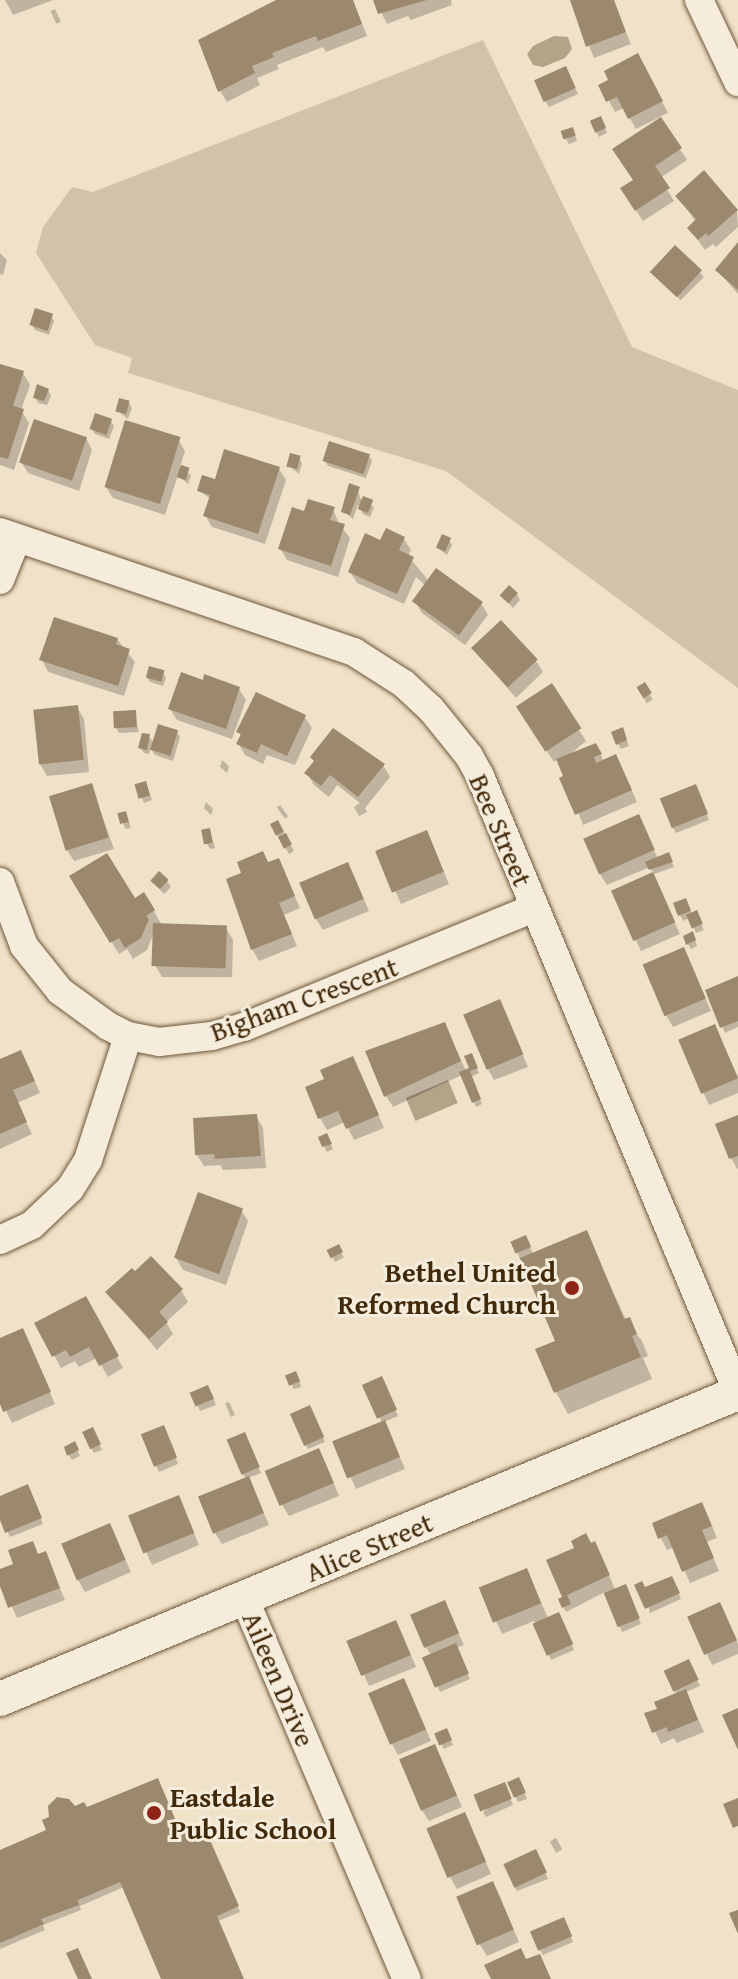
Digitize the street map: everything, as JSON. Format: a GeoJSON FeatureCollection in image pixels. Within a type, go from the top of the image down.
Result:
{"type":"FeatureCollection","features":[{"type":"Feature","properties":{"kind":"street"},"geometry":{"type":"LineString","coordinates":[[699,0],[728,37],[738,82]]}},
{"type":"Feature","properties":{"kind":"street"},"geometry":{"type":"LineString","coordinates":[[0,580],[9,535]]}},
{"type":"Feature","properties":{"kind":"street","name":"Bee Street"},"geometry":{"type":"LineString","coordinates":[[9,535],[317,637],[357,654],[404,684],[431,709],[469,756],[738,1393]]}},
{"type":"Feature","properties":{"kind":"street","name":"Bigham Crescent"},"geometry":{"type":"LineString","coordinates":[[0,882],[15,929],[37,966],[70,999],[128,1036],[159,1042],[212,1036],[244,1027],[534,908]]}},
{"type":"Feature","properties":{"kind":"street"},"geometry":{"type":"LineString","coordinates":[[0,1240],[32,1225],[70,1189],[88,1160],[128,1036]]}},
{"type":"Feature","properties":{"kind":"street","name":"Alice Street"},"geometry":{"type":"LineString","coordinates":[[0,1699],[738,1393]]}},
{"type":"Feature","properties":{"kind":"street","name":"Aileen Drive"},"geometry":{"type":"LineString","coordinates":[[245,1600],[407,1979]]}},
{"type":"Feature","properties":{"kind":"shaded area"},"geometry":{"type":"Polygon","coordinates":[[[554,36],[568,37],[572,49],[565,58],[543,67],[533,65],[527,54],[533,46],[554,36]]]}},
{"type":"Feature","properties":{"kind":"shaded area"},"geometry":{"type":"Polygon","coordinates":[[[483,40],[632,347],[738,390],[738,688],[446,471],[128,373],[132,358],[95,345],[36,253],[43,227],[72,187],[93,192],[483,40]]]}},
{"type":"Feature","properties":{"kind":"shaded area"},"geometry":{"type":"Polygon","coordinates":[[[448,1080],[458,1103],[415,1121],[406,1098],[448,1080]]]}},
{"type":"Feature","properties":{"kind":"building"},"geometry":{"type":"Polygon","coordinates":[[[276,0],[353,0],[362,24],[318,41],[316,36],[272,53],[274,57],[252,66],[255,73],[218,92],[198,40],[276,0]]]}},
{"type":"Feature","properties":{"kind":"building"},"geometry":{"type":"Polygon","coordinates":[[[373,0],[427,0],[378,14],[373,0]]]}},
{"type":"Feature","properties":{"kind":"building"},"geometry":{"type":"Polygon","coordinates":[[[570,0],[614,0],[626,32],[586,47],[570,0]]]}},
{"type":"Feature","properties":{"kind":"building"},"geometry":{"type":"Polygon","coordinates":[[[638,53],[663,101],[628,119],[617,97],[606,102],[598,85],[608,80],[604,71],[638,53]]]}},
{"type":"Feature","properties":{"kind":"building"},"geometry":{"type":"Polygon","coordinates":[[[566,66],[576,88],[544,102],[534,80],[566,66]]]}},
{"type":"Feature","properties":{"kind":"building"},"geometry":{"type":"Polygon","coordinates":[[[601,116],[606,128],[595,133],[590,121],[601,116]]]}},
{"type":"Feature","properties":{"kind":"building"},"geometry":{"type":"Polygon","coordinates":[[[661,117],[682,148],[655,166],[670,188],[635,211],[620,188],[633,180],[612,149],[661,117]]]}},
{"type":"Feature","properties":{"kind":"building"},"geometry":{"type":"Polygon","coordinates":[[[573,127],[576,136],[563,140],[561,131],[573,127]]]}},
{"type":"Feature","properties":{"kind":"building"},"geometry":{"type":"Polygon","coordinates":[[[704,170],[738,210],[708,236],[706,233],[698,240],[687,228],[696,219],[675,196],[704,170]]]}},
{"type":"Feature","properties":{"kind":"building"},"geometry":{"type":"Polygon","coordinates":[[[738,242],[738,290],[715,270],[738,242]]]}},
{"type":"Feature","properties":{"kind":"building"},"geometry":{"type":"Polygon","coordinates":[[[675,245],[702,270],[677,297],[650,272],[675,245]]]}},
{"type":"Feature","properties":{"kind":"building"},"geometry":{"type":"Polygon","coordinates":[[[35,308],[53,314],[48,331],[29,325],[35,308]]]}},
{"type":"Feature","properties":{"kind":"building"},"geometry":{"type":"Polygon","coordinates":[[[0,364],[24,371],[13,406],[24,409],[8,459],[0,457],[0,364]]]}},
{"type":"Feature","properties":{"kind":"building"},"geometry":{"type":"Polygon","coordinates":[[[37,384],[49,389],[44,401],[33,398],[37,384]]]}},
{"type":"Feature","properties":{"kind":"building"},"geometry":{"type":"Polygon","coordinates":[[[119,398],[130,401],[126,414],[115,412],[119,398]]]}},
{"type":"Feature","properties":{"kind":"building"},"geometry":{"type":"Polygon","coordinates":[[[95,413],[112,419],[106,435],[89,429],[95,413]]]}},
{"type":"Feature","properties":{"kind":"building"},"geometry":{"type":"Polygon","coordinates":[[[34,419],[87,437],[72,481],[19,462],[34,419]]]}},
{"type":"Feature","properties":{"kind":"building"},"geometry":{"type":"Polygon","coordinates":[[[125,420],[180,437],[160,504],[105,487],[125,420]]]}},
{"type":"Feature","properties":{"kind":"building"},"geometry":{"type":"Polygon","coordinates":[[[329,441],[370,454],[363,474],[323,461],[329,441]]]}},
{"type":"Feature","properties":{"kind":"building"},"geometry":{"type":"Polygon","coordinates":[[[224,449],[280,467],[258,534],[203,516],[210,495],[197,491],[202,475],[215,479],[224,449]]]}},
{"type":"Feature","properties":{"kind":"building"},"geometry":{"type":"Polygon","coordinates":[[[290,453],[301,456],[297,469],[286,467],[290,453]]]}},
{"type":"Feature","properties":{"kind":"building"},"geometry":{"type":"Polygon","coordinates":[[[181,465],[190,468],[186,480],[177,477],[181,465]]]}},
{"type":"Feature","properties":{"kind":"building"},"geometry":{"type":"Polygon","coordinates":[[[349,483],[360,487],[350,515],[341,512],[349,483]]]}},
{"type":"Feature","properties":{"kind":"building"},"geometry":{"type":"Polygon","coordinates":[[[363,496],[373,500],[368,513],[358,509],[363,496]]]}},
{"type":"Feature","properties":{"kind":"building"},"geometry":{"type":"Polygon","coordinates":[[[308,499],[335,507],[330,520],[345,524],[331,566],[278,549],[292,507],[304,511],[308,499]]]}},
{"type":"Feature","properties":{"kind":"building"},"geometry":{"type":"Polygon","coordinates":[[[386,528],[405,537],[399,550],[414,557],[397,594],[348,572],[365,533],[380,540],[386,528]]]}},
{"type":"Feature","properties":{"kind":"building"},"geometry":{"type":"Polygon","coordinates":[[[442,534],[451,538],[445,552],[436,548],[442,534]]]}},
{"type":"Feature","properties":{"kind":"building"},"geometry":{"type":"Polygon","coordinates":[[[436,568],[483,602],[459,635],[412,601],[436,568]]]}},
{"type":"Feature","properties":{"kind":"building"},"geometry":{"type":"Polygon","coordinates":[[[509,585],[518,593],[509,603],[500,595],[509,585]]]}},
{"type":"Feature","properties":{"kind":"building"},"geometry":{"type":"Polygon","coordinates":[[[54,617],[118,638],[116,644],[130,649],[118,686],[39,660],[54,617]]]}},
{"type":"Feature","properties":{"kind":"building"},"geometry":{"type":"Polygon","coordinates":[[[501,620],[538,659],[508,687],[471,648],[501,620]]]}},
{"type":"Feature","properties":{"kind":"building"},"geometry":{"type":"Polygon","coordinates":[[[149,666],[164,670],[161,682],[146,678],[149,666]]]}},
{"type":"Feature","properties":{"kind":"building"},"geometry":{"type":"Polygon","coordinates":[[[181,672],[203,680],[204,674],[240,687],[226,729],[168,709],[181,672]]]}},
{"type":"Feature","properties":{"kind":"building"},"geometry":{"type":"Polygon","coordinates":[[[645,682],[652,693],[643,698],[637,687],[645,682]]]}},
{"type":"Feature","properties":{"kind":"building"},"geometry":{"type":"Polygon","coordinates":[[[552,683],[581,728],[545,752],[516,706],[552,683]]]}},
{"type":"Feature","properties":{"kind":"building"},"geometry":{"type":"Polygon","coordinates":[[[256,692],[306,715],[287,756],[261,744],[257,753],[236,744],[241,734],[236,732],[256,692]]]}},
{"type":"Feature","properties":{"kind":"building"},"geometry":{"type":"Polygon","coordinates":[[[78,705],[84,760],[39,764],[33,710],[78,705]]]}},
{"type":"Feature","properties":{"kind":"building"},"geometry":{"type":"Polygon","coordinates":[[[136,710],[137,727],[114,728],[113,711],[136,710]]]}},
{"type":"Feature","properties":{"kind":"building"},"geometry":{"type":"Polygon","coordinates":[[[158,724],[178,730],[170,756],[150,750],[158,724]]]}},
{"type":"Feature","properties":{"kind":"building"},"geometry":{"type":"Polygon","coordinates":[[[623,727],[627,740],[616,745],[611,732],[623,727]]]}},
{"type":"Feature","properties":{"kind":"building"},"geometry":{"type":"Polygon","coordinates":[[[333,728],[385,764],[358,797],[330,775],[321,786],[304,773],[314,761],[310,757],[333,728]]]}},
{"type":"Feature","properties":{"kind":"building"},"geometry":{"type":"Polygon","coordinates":[[[142,733],[150,734],[147,750],[138,748],[142,733]]]}},
{"type":"Feature","properties":{"kind":"building"},"geometry":{"type":"Polygon","coordinates":[[[596,743],[602,754],[594,757],[596,763],[616,754],[632,790],[575,815],[559,778],[563,776],[556,759],[596,743]]]}},
{"type":"Feature","properties":{"kind":"building"},"geometry":{"type":"Polygon","coordinates":[[[146,781],[150,795],[139,799],[134,784],[146,781]]]}},
{"type":"Feature","properties":{"kind":"building"},"geometry":{"type":"Polygon","coordinates":[[[92,783],[109,838],[66,851],[49,796],[92,783]]]}},
{"type":"Feature","properties":{"kind":"building"},"geometry":{"type":"Polygon","coordinates":[[[696,784],[708,814],[672,828],[660,799],[696,784]]]}},
{"type":"Feature","properties":{"kind":"building"},"geometry":{"type":"Polygon","coordinates":[[[126,811],[129,822],[120,824],[117,813],[126,811]]]}},
{"type":"Feature","properties":{"kind":"building"},"geometry":{"type":"Polygon","coordinates":[[[639,814],[655,850],[599,874],[583,839],[639,814]]]}},
{"type":"Feature","properties":{"kind":"building"},"geometry":{"type":"Polygon","coordinates":[[[278,820],[284,832],[276,836],[270,824],[278,820]]]}},
{"type":"Feature","properties":{"kind":"building"},"geometry":{"type":"Polygon","coordinates":[[[210,828],[213,843],[204,844],[201,830],[210,828]]]}},
{"type":"Feature","properties":{"kind":"building"},"geometry":{"type":"Polygon","coordinates":[[[427,830],[444,872],[392,893],[375,851],[427,830]]]}},
{"type":"Feature","properties":{"kind":"building"},"geometry":{"type":"Polygon","coordinates":[[[286,833],[292,845],[284,849],[278,837],[286,833]]]}},
{"type":"Feature","properties":{"kind":"building"},"geometry":{"type":"Polygon","coordinates":[[[263,851],[268,862],[279,858],[295,896],[279,903],[292,934],[251,950],[226,879],[241,873],[237,862],[263,851]]]}},
{"type":"Feature","properties":{"kind":"building"},"geometry":{"type":"Polygon","coordinates":[[[669,852],[673,862],[649,870],[645,862],[669,852]]]}},
{"type":"Feature","properties":{"kind":"building"},"geometry":{"type":"Polygon","coordinates":[[[107,853],[135,898],[144,892],[155,910],[146,916],[149,919],[141,938],[125,948],[119,938],[110,943],[69,876],[107,853]]]}},
{"type":"Feature","properties":{"kind":"building"},"geometry":{"type":"Polygon","coordinates":[[[348,862],[364,899],[315,920],[299,883],[348,862]]]}},
{"type":"Feature","properties":{"kind":"building"},"geometry":{"type":"Polygon","coordinates":[[[159,871],[169,880],[160,889],[150,881],[159,871]]]}},
{"type":"Feature","properties":{"kind":"building"},"geometry":{"type":"Polygon","coordinates":[[[653,872],[675,922],[633,941],[611,891],[653,872]]]}},
{"type":"Feature","properties":{"kind":"building"},"geometry":{"type":"Polygon","coordinates":[[[686,898],[691,911],[678,916],[673,903],[686,898]]]}},
{"type":"Feature","properties":{"kind":"building"},"geometry":{"type":"Polygon","coordinates":[[[697,910],[703,924],[692,928],[686,915],[697,910]]]}},
{"type":"Feature","properties":{"kind":"building"},"geometry":{"type":"Polygon","coordinates":[[[153,923],[227,926],[225,969],[151,966],[153,923]]]}},
{"type":"Feature","properties":{"kind":"building"},"geometry":{"type":"Polygon","coordinates":[[[693,931],[696,940],[686,945],[683,936],[693,931]]]}},
{"type":"Feature","properties":{"kind":"building"},"geometry":{"type":"Polygon","coordinates":[[[684,947],[706,999],[664,1016],[643,965],[684,947]]]}},
{"type":"Feature","properties":{"kind":"building"},"geometry":{"type":"Polygon","coordinates":[[[738,976],[738,1021],[720,1028],[705,990],[738,976]]]}},
{"type":"Feature","properties":{"kind":"building"},"geometry":{"type":"Polygon","coordinates":[[[500,999],[523,1054],[487,1070],[463,1015],[500,999]]]}},
{"type":"Feature","properties":{"kind":"building"},"geometry":{"type":"Polygon","coordinates":[[[445,1022],[461,1061],[384,1097],[365,1051],[445,1022]]]}},
{"type":"Feature","properties":{"kind":"building"},"geometry":{"type":"Polygon","coordinates":[[[715,1024],[738,1078],[701,1094],[678,1040],[715,1024]]]}},
{"type":"Feature","properties":{"kind":"building"},"geometry":{"type":"Polygon","coordinates":[[[21,1050],[35,1081],[13,1090],[27,1122],[0,1134],[0,1059],[21,1050]]]}},
{"type":"Feature","properties":{"kind":"building"},"geometry":{"type":"Polygon","coordinates":[[[472,1053],[478,1068],[470,1071],[481,1099],[472,1103],[459,1072],[469,1068],[464,1056],[472,1053]]]}},
{"type":"Feature","properties":{"kind":"building"},"geometry":{"type":"Polygon","coordinates":[[[353,1056],[379,1115],[346,1129],[338,1111],[318,1119],[305,1087],[324,1079],[320,1070],[353,1056]]]}},
{"type":"Feature","properties":{"kind":"building"},"geometry":{"type":"Polygon","coordinates":[[[257,1114],[261,1156],[215,1159],[214,1154],[195,1155],[193,1118],[257,1114]]]}},
{"type":"Feature","properties":{"kind":"building"},"geometry":{"type":"Polygon","coordinates":[[[738,1115],[738,1156],[729,1159],[715,1124],[738,1115]]]}},
{"type":"Feature","properties":{"kind":"building"},"geometry":{"type":"Polygon","coordinates":[[[327,1133],[332,1144],[322,1147],[318,1137],[327,1133]]]}},
{"type":"Feature","properties":{"kind":"building"},"geometry":{"type":"Polygon","coordinates":[[[198,1192],[243,1208],[219,1274],[174,1258],[198,1192]]]}},
{"type":"Feature","properties":{"kind":"building","name":"Bethel United Reformed Church"},"geometry":{"type":"Polygon","coordinates":[[[587,1230],[624,1319],[630,1317],[637,1334],[632,1336],[641,1357],[554,1393],[535,1349],[555,1341],[520,1258],[587,1230]]]}},
{"type":"Feature","properties":{"kind":"building"},"geometry":{"type":"Polygon","coordinates":[[[526,1235],[531,1247],[515,1254],[510,1242],[526,1235]]]}},
{"type":"Feature","properties":{"kind":"building"},"geometry":{"type":"Polygon","coordinates":[[[339,1244],[343,1252],[331,1258],[327,1250],[339,1244]]]}},
{"type":"Feature","properties":{"kind":"building"},"geometry":{"type":"Polygon","coordinates":[[[151,1256],[183,1289],[159,1312],[168,1322],[149,1339],[105,1292],[151,1256]]]}},
{"type":"Feature","properties":{"kind":"building"},"geometry":{"type":"Polygon","coordinates":[[[86,1296],[119,1356],[99,1366],[89,1347],[70,1357],[66,1350],[52,1357],[34,1323],[86,1296]]]}},
{"type":"Feature","properties":{"kind":"building"},"geometry":{"type":"Polygon","coordinates":[[[23,1328],[51,1392],[3,1412],[0,1404],[0,1338],[23,1328]]]}},
{"type":"Feature","properties":{"kind":"building"},"geometry":{"type":"Polygon","coordinates":[[[296,1371],[300,1381],[289,1386],[285,1375],[296,1371]]]}},
{"type":"Feature","properties":{"kind":"building"},"geometry":{"type":"Polygon","coordinates":[[[382,1376],[397,1410],[377,1419],[362,1385],[382,1376]]]}},
{"type":"Feature","properties":{"kind":"building"},"geometry":{"type":"Polygon","coordinates":[[[208,1385],[214,1399],[195,1407],[190,1393],[208,1385]]]}},
{"type":"Feature","properties":{"kind":"building"},"geometry":{"type":"Polygon","coordinates":[[[310,1405],[324,1437],[304,1446],[290,1414],[310,1405]]]}},
{"type":"Feature","properties":{"kind":"building"},"geometry":{"type":"Polygon","coordinates":[[[385,1420],[400,1457],[347,1478],[332,1441],[385,1420]]]}},
{"type":"Feature","properties":{"kind":"building"},"geometry":{"type":"Polygon","coordinates":[[[164,1425],[177,1457],[154,1467],[141,1434],[164,1425]]]}},
{"type":"Feature","properties":{"kind":"building"},"geometry":{"type":"Polygon","coordinates":[[[93,1427],[101,1444],[90,1449],[82,1432],[93,1427]]]}},
{"type":"Feature","properties":{"kind":"building"},"geometry":{"type":"Polygon","coordinates":[[[245,1432],[260,1467],[241,1475],[227,1440],[245,1432]]]}},
{"type":"Feature","properties":{"kind":"building"},"geometry":{"type":"Polygon","coordinates":[[[75,1441],[79,1450],[67,1456],[64,1447],[75,1441]]]}},
{"type":"Feature","properties":{"kind":"building"},"geometry":{"type":"Polygon","coordinates":[[[319,1448],[334,1483],[280,1506],[265,1471],[319,1448]]]}},
{"type":"Feature","properties":{"kind":"building"},"geometry":{"type":"Polygon","coordinates":[[[249,1476],[264,1513],[213,1534],[198,1497],[249,1476]]]}},
{"type":"Feature","properties":{"kind":"building"},"geometry":{"type":"Polygon","coordinates":[[[28,1484],[42,1518],[5,1533],[0,1520],[0,1496],[28,1484]]]}},
{"type":"Feature","properties":{"kind":"building"},"geometry":{"type":"Polygon","coordinates":[[[179,1495],[194,1533],[143,1554],[128,1516],[179,1495]]]}},
{"type":"Feature","properties":{"kind":"building"},"geometry":{"type":"Polygon","coordinates":[[[702,1502],[712,1526],[702,1530],[714,1558],[682,1572],[667,1535],[658,1539],[652,1523],[702,1502]]]}},
{"type":"Feature","properties":{"kind":"building"},"geometry":{"type":"Polygon","coordinates":[[[110,1523],[126,1560],[77,1581],[61,1544],[110,1523]]]}},
{"type":"Feature","properties":{"kind":"building"},"geometry":{"type":"Polygon","coordinates":[[[586,1533],[591,1543],[595,1541],[610,1575],[567,1595],[571,1604],[562,1608],[558,1599],[562,1597],[546,1560],[574,1548],[571,1541],[586,1533]]]}},
{"type":"Feature","properties":{"kind":"building"},"geometry":{"type":"Polygon","coordinates":[[[33,1541],[38,1554],[46,1551],[60,1588],[8,1608],[0,1586],[0,1569],[13,1564],[8,1550],[33,1541]]]}},
{"type":"Feature","properties":{"kind":"building"},"geometry":{"type":"Polygon","coordinates":[[[527,1568],[541,1603],[493,1623],[479,1587],[527,1568]]]}},
{"type":"Feature","properties":{"kind":"building"},"geometry":{"type":"Polygon","coordinates":[[[672,1576],[680,1593],[645,1609],[634,1585],[642,1581],[645,1587],[672,1576]]]}},
{"type":"Feature","properties":{"kind":"building"},"geometry":{"type":"Polygon","coordinates":[[[626,1584],[640,1618],[618,1627],[604,1593],[626,1584]]]}},
{"type":"Feature","properties":{"kind":"building"},"geometry":{"type":"Polygon","coordinates":[[[445,1600],[459,1633],[424,1648],[410,1615],[445,1600]]]}},
{"type":"Feature","properties":{"kind":"building"},"geometry":{"type":"Polygon","coordinates":[[[720,1602],[737,1640],[704,1655],[687,1617],[720,1602]]]}},
{"type":"Feature","properties":{"kind":"building"},"geometry":{"type":"Polygon","coordinates":[[[559,1612],[573,1644],[547,1656],[533,1624],[559,1612]]]}},
{"type":"Feature","properties":{"kind":"building"},"geometry":{"type":"Polygon","coordinates":[[[396,1620],[411,1655],[361,1676],[346,1641],[396,1620]]]}},
{"type":"Feature","properties":{"kind":"building"},"geometry":{"type":"Polygon","coordinates":[[[456,1643],[469,1673],[435,1688],[422,1657],[456,1643]]]}},
{"type":"Feature","properties":{"kind":"building"},"geometry":{"type":"Polygon","coordinates":[[[689,1659],[699,1680],[673,1692],[664,1671],[689,1659]]]}},
{"type":"Feature","properties":{"kind":"building"},"geometry":{"type":"Polygon","coordinates":[[[404,1678],[426,1730],[390,1745],[368,1693],[404,1678]]]}},
{"type":"Feature","properties":{"kind":"building"},"geometry":{"type":"Polygon","coordinates":[[[686,1689],[698,1720],[668,1732],[667,1727],[652,1733],[644,1713],[657,1709],[654,1702],[686,1689]]]}},
{"type":"Feature","properties":{"kind":"building"},"geometry":{"type":"Polygon","coordinates":[[[738,1708],[738,1750],[722,1715],[738,1708]]]}},
{"type":"Feature","properties":{"kind":"building"},"geometry":{"type":"Polygon","coordinates":[[[447,1728],[452,1740],[439,1745],[434,1733],[447,1728]]]}},
{"type":"Feature","properties":{"kind":"building"},"geometry":{"type":"Polygon","coordinates":[[[435,1744],[457,1796],[421,1811],[399,1759],[435,1744]]]}},
{"type":"Feature","properties":{"kind":"building"},"geometry":{"type":"Polygon","coordinates":[[[519,1777],[526,1793],[514,1798],[507,1782],[519,1777]]]}},
{"type":"Feature","properties":{"kind":"building"},"geometry":{"type":"Polygon","coordinates":[[[158,1778],[181,1833],[203,1824],[239,1906],[217,1916],[244,1979],[161,1979],[120,1882],[78,1900],[79,1905],[41,1919],[44,1924],[0,1943],[0,1850],[46,1830],[42,1820],[49,1817],[48,1806],[57,1797],[69,1799],[75,1806],[84,1802],[87,1807],[158,1778]]]}},
{"type":"Feature","properties":{"kind":"building"},"geometry":{"type":"Polygon","coordinates":[[[505,1782],[512,1799],[480,1811],[473,1795],[505,1782]]]}},
{"type":"Feature","properties":{"kind":"building"},"geometry":{"type":"Polygon","coordinates":[[[738,1798],[738,1826],[733,1828],[723,1804],[738,1798]]]}},
{"type":"Feature","properties":{"kind":"building"},"geometry":{"type":"Polygon","coordinates":[[[465,1812],[486,1862],[447,1878],[426,1828],[465,1812]]]}},
{"type":"Feature","properties":{"kind":"building"},"geometry":{"type":"Polygon","coordinates":[[[536,1849],[547,1873],[514,1888],[503,1864],[536,1849]]]}},
{"type":"Feature","properties":{"kind":"building"},"geometry":{"type":"Polygon","coordinates":[[[493,1881],[514,1930],[477,1945],[456,1897],[493,1881]]]}},
{"type":"Feature","properties":{"kind":"building"},"geometry":{"type":"Polygon","coordinates":[[[738,1910],[738,1934],[729,1913],[738,1910]]]}},
{"type":"Feature","properties":{"kind":"building"},"geometry":{"type":"Polygon","coordinates":[[[564,1917],[572,1936],[538,1951],[530,1931],[564,1917]]]}},
{"type":"Feature","properties":{"kind":"building"},"geometry":{"type":"Polygon","coordinates":[[[78,1948],[92,1979],[78,1979],[66,1953],[78,1948]]]}},
{"type":"Feature","properties":{"kind":"building"},"geometry":{"type":"Polygon","coordinates":[[[521,1948],[526,1959],[540,1954],[551,1979],[491,1979],[484,1965],[521,1948]]]}},
{"type":"Feature","properties":{"kind":"place","name":"Bethel United Reformed Church"},"geometry":{"type":"Point","coordinates":[572,1288]}},
{"type":"Feature","properties":{"kind":"place","name":"Eastdale Public School"},"geometry":{"type":"Point","coordinates":[154,1813]}}]}
